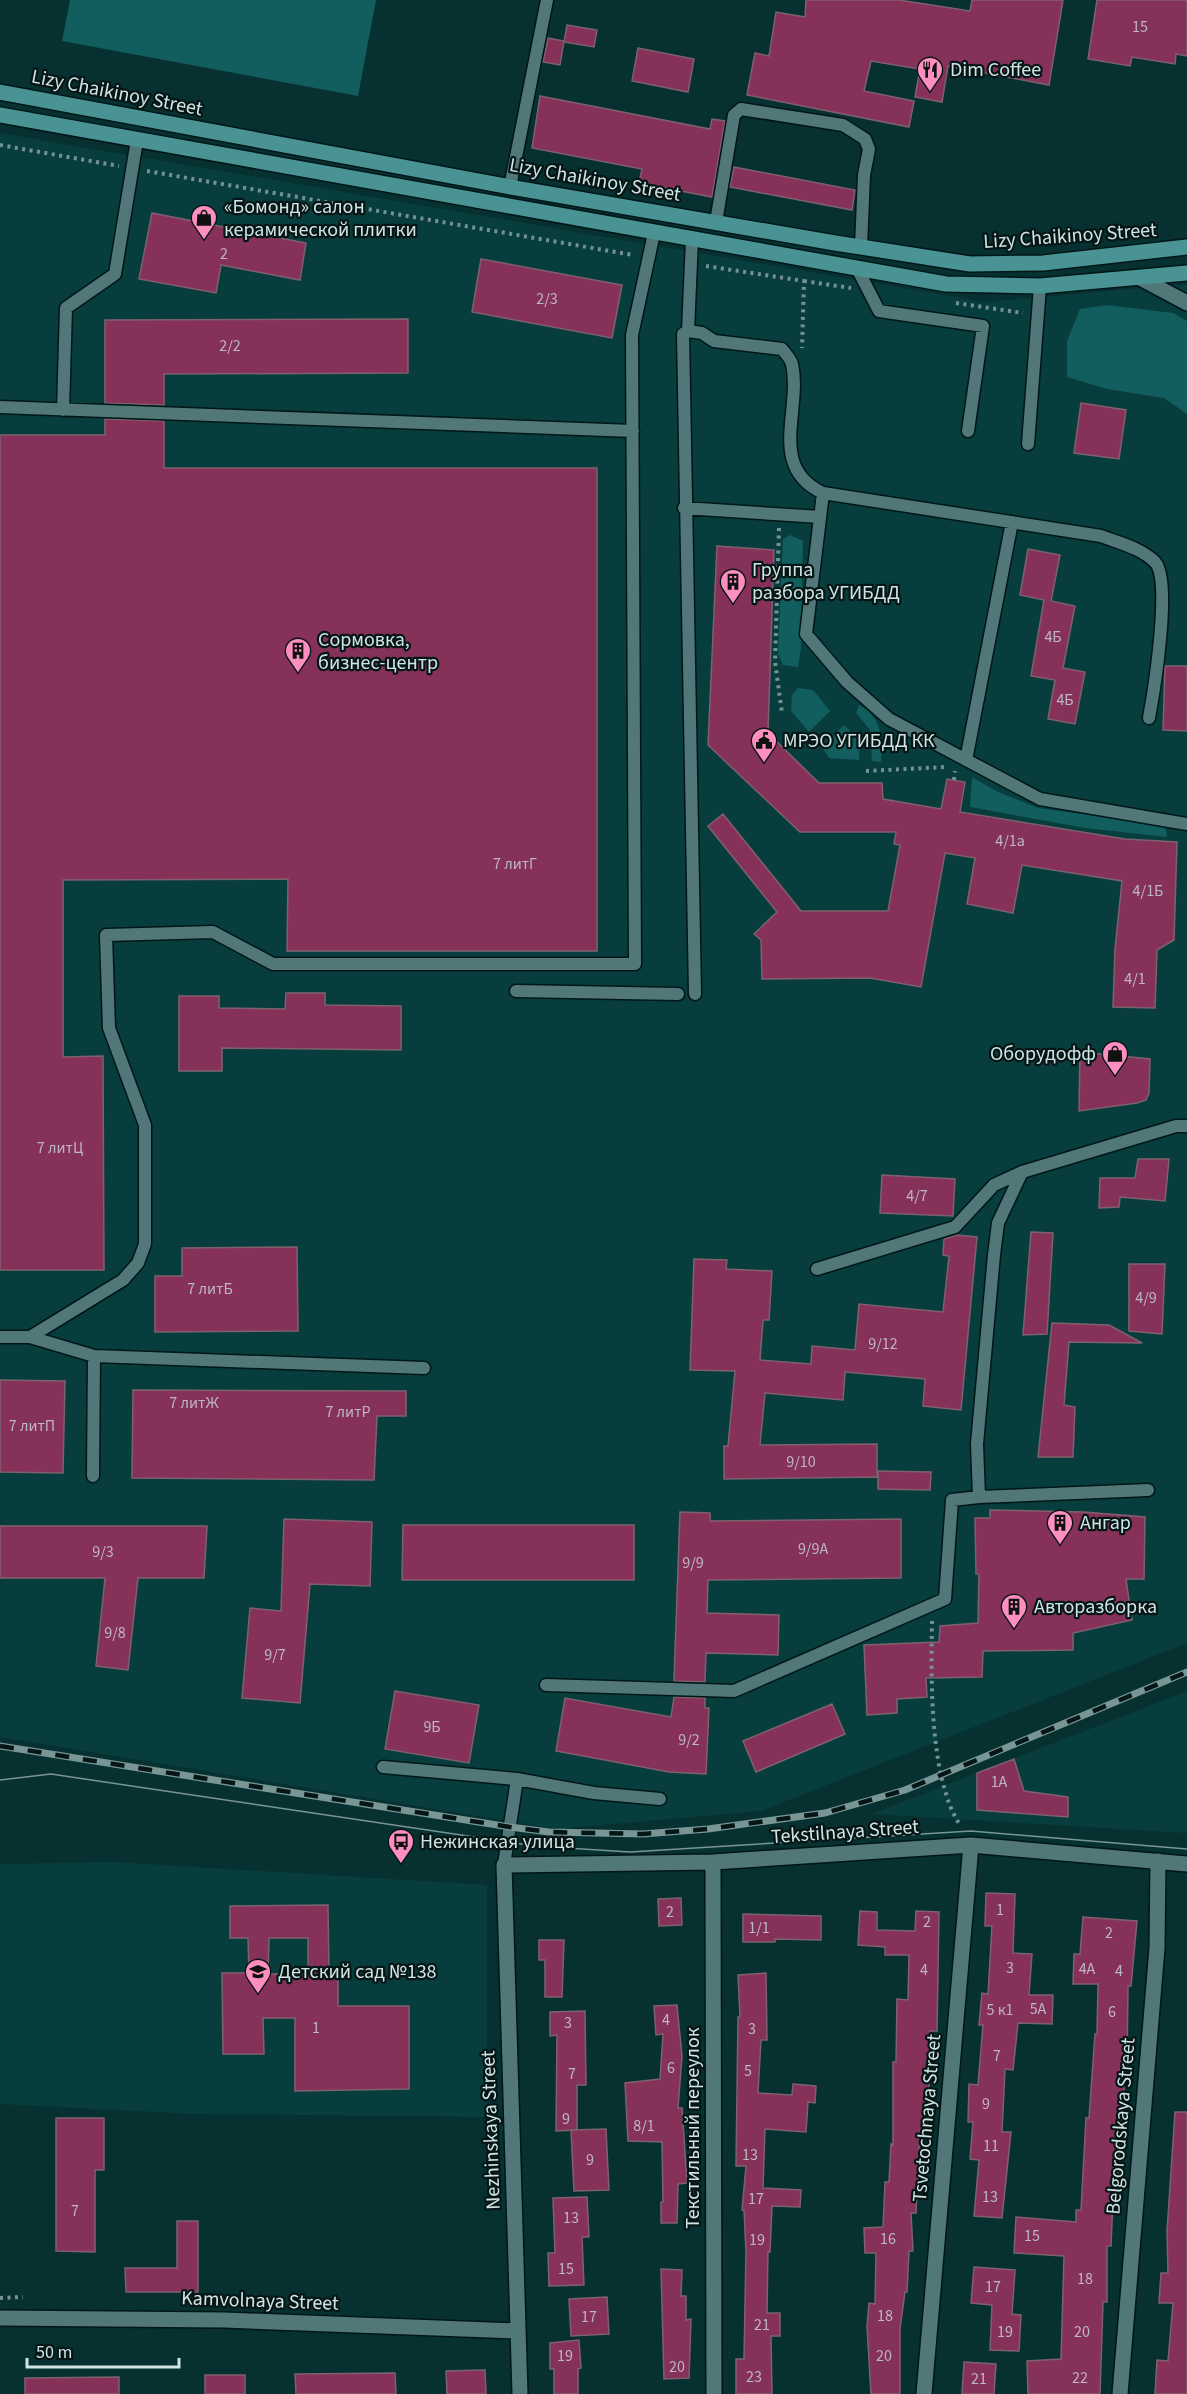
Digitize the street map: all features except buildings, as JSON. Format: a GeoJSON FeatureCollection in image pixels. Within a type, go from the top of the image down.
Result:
{"type":"FeatureCollection","features":[{"type":"Feature","properties":{"kind":"main road","name":"Lizy Chaikinoy Street"},"geometry":{"type":"LineString","coordinates":[[0,92],[510,187],[970,264],[1043,263],[1187,247]]}},
{"type":"Feature","properties":{"kind":"main road"},"geometry":{"type":"LineString","coordinates":[[0,115],[946,284],[1040,286],[1187,273]]}},
{"type":"Feature","properties":{"kind":"street"},"geometry":{"type":"LineString","coordinates":[[242,159],[246,138]]}},
{"type":"Feature","properties":{"kind":"street"},"geometry":{"type":"LineString","coordinates":[[1140,278],[1187,303]]}},
{"type":"Feature","properties":{"kind":"street","name":"Tekstilnaya Street"},"geometry":{"type":"LineString","coordinates":[[504,1865],[713,1862],[971,1845],[1187,1864]]}},
{"type":"Feature","properties":{"kind":"street","name":"Tsvetochnaya Street"},"geometry":{"type":"LineString","coordinates":[[924,2394],[971,1845]]}},
{"type":"Feature","properties":{"kind":"street","name":"Belgorodskaya Street"},"geometry":{"type":"LineString","coordinates":[[1120,2394],[1157,1948],[1158,1861]]}},
{"type":"Feature","properties":{"kind":"street","name":"Текстильный переулок"},"geometry":{"type":"LineString","coordinates":[[713,1862],[714,2394]]}},
{"type":"Feature","properties":{"kind":"street","name":"Nezhinskaya Street"},"geometry":{"type":"LineString","coordinates":[[504,1865],[520,2394]]}},
{"type":"Feature","properties":{"kind":"street","name":"Kamvolnaya Street"},"geometry":{"type":"LineString","coordinates":[[0,2318],[224,2320],[518,2331]]}},
{"type":"Feature","properties":{"kind":"lane"},"geometry":{"type":"LineString","coordinates":[[510,187],[547,0]]}},
{"type":"Feature","properties":{"kind":"lane"},"geometry":{"type":"LineString","coordinates":[[716,222],[734,115],[741,109],[843,125],[864,139],[868,149],[864,175],[861,247]]}},
{"type":"Feature","properties":{"kind":"lane"},"geometry":{"type":"LineString","coordinates":[[63,410],[66,308],[115,274],[137,140]]}},
{"type":"Feature","properties":{"kind":"lane"},"geometry":{"type":"LineString","coordinates":[[30,1337],[123,1280],[138,1263],[145,1244],[145,1125],[109,1028],[106,935],[213,932],[273,964],[635,964],[632,336],[654,233]]}},
{"type":"Feature","properties":{"kind":"lane"},"geometry":{"type":"LineString","coordinates":[[688,331],[692,239]]}},
{"type":"Feature","properties":{"kind":"lane"},"geometry":{"type":"LineString","coordinates":[[858,270],[879,311],[983,326],[968,431]]}},
{"type":"Feature","properties":{"kind":"lane"},"geometry":{"type":"LineString","coordinates":[[1028,444],[1040,286]]}},
{"type":"Feature","properties":{"kind":"lane"},"geometry":{"type":"LineString","coordinates":[[695,994],[684,508],[683,334],[688,331],[702,333],[714,341],[782,349],[792,363],[791,462],[808,486],[823,493],[1101,536],[1142,552],[1157,564],[1162,579],[1158,663],[1149,718]]}},
{"type":"Feature","properties":{"kind":"lane"},"geometry":{"type":"LineString","coordinates":[[0,407],[633,431]]}},
{"type":"Feature","properties":{"kind":"lane"},"geometry":{"type":"LineString","coordinates":[[823,493],[806,634],[847,682],[889,719],[1040,799],[1187,824]]}},
{"type":"Feature","properties":{"kind":"lane"},"geometry":{"type":"LineString","coordinates":[[684,508],[820,517]]}},
{"type":"Feature","properties":{"kind":"lane"},"geometry":{"type":"LineString","coordinates":[[966,760],[1012,522]]}},
{"type":"Feature","properties":{"kind":"lane"},"geometry":{"type":"LineString","coordinates":[[516,991],[678,994]]}},
{"type":"Feature","properties":{"kind":"lane"},"geometry":{"type":"LineString","coordinates":[[817,1269],[955,1227],[994,1185],[1022,1172],[1176,1126],[1187,1126]]}},
{"type":"Feature","properties":{"kind":"lane"},"geometry":{"type":"LineString","coordinates":[[979,1497],[977,1444],[998,1223],[1022,1172]]}},
{"type":"Feature","properties":{"kind":"lane"},"geometry":{"type":"LineString","coordinates":[[0,1337],[30,1337],[94,1356],[424,1368]]}},
{"type":"Feature","properties":{"kind":"lane"},"geometry":{"type":"LineString","coordinates":[[93,1476],[94,1356]]}},
{"type":"Feature","properties":{"kind":"lane"},"geometry":{"type":"LineString","coordinates":[[546,1685],[734,1691],[945,1599],[952,1500],[1148,1490]]}},
{"type":"Feature","properties":{"kind":"lane"},"geometry":{"type":"LineString","coordinates":[[383,1767],[517,1779],[594,1793],[660,1799]]}},
{"type":"Feature","properties":{"kind":"lane"},"geometry":{"type":"LineString","coordinates":[[504,1865],[517,1779]]}},
{"type":"Feature","properties":{"kind":"path"},"geometry":{"type":"LineString","coordinates":[[0,145],[649,257]]}},
{"type":"Feature","properties":{"kind":"path"},"geometry":{"type":"LineString","coordinates":[[691,264],[804,281],[802,353]]}},
{"type":"Feature","properties":{"kind":"path"},"geometry":{"type":"LineString","coordinates":[[779,514],[775,662],[782,713]]}},
{"type":"Feature","properties":{"kind":"path"},"geometry":{"type":"LineString","coordinates":[[866,771],[942,769],[966,760]]}},
{"type":"Feature","properties":{"kind":"path"},"geometry":{"type":"LineString","coordinates":[[932,1620],[934,1729],[948,1807],[960,1825]]}},
{"type":"Feature","properties":{"kind":"path"},"geometry":{"type":"LineString","coordinates":[[0,2298],[23,2297]]}},
{"type":"Feature","properties":{"kind":"shaded area"},"geometry":{"type":"Polygon","coordinates":[[[70,0],[376,0],[358,96],[62,41],[70,0]]]}},
{"type":"Feature","properties":{"kind":"shaded area"},"geometry":{"type":"Polygon","coordinates":[[[0,133],[984,302],[1187,284],[1187,1643],[761,1811],[557,1829],[0,1737],[0,133]]]}},
{"type":"Feature","properties":{"kind":"shaded area"},"geometry":{"type":"Polygon","coordinates":[[[1107,305],[1173,313],[1187,321],[1187,414],[1164,398],[1107,389],[1067,377],[1067,341],[1080,309],[1107,305]]]}},
{"type":"Feature","properties":{"kind":"shaded area"},"geometry":{"type":"Polygon","coordinates":[[[790,535],[803,541],[801,648],[798,667],[783,665],[778,654],[783,539],[790,535]]]}},
{"type":"Feature","properties":{"kind":"shaded area"},"geometry":{"type":"Polygon","coordinates":[[[798,688],[813,690],[830,711],[809,732],[791,711],[792,695],[798,688]]]}},
{"type":"Feature","properties":{"kind":"shaded area"},"geometry":{"type":"Polygon","coordinates":[[[859,705],[867,710],[877,722],[882,745],[881,762],[872,761],[870,730],[856,713],[859,705]]]}},
{"type":"Feature","properties":{"kind":"shaded area"},"geometry":{"type":"Polygon","coordinates":[[[844,725],[860,740],[859,760],[829,758],[822,747],[844,725]]]}},
{"type":"Feature","properties":{"kind":"shaded area"},"geometry":{"type":"Polygon","coordinates":[[[972,777],[996,791],[1038,808],[1165,825],[1167,837],[1085,828],[970,807],[972,777]]]}},
{"type":"Feature","properties":{"kind":"shaded area"},"geometry":{"type":"Polygon","coordinates":[[[1187,1691],[1187,1833],[872,1814],[1187,1691]]]}},
{"type":"Feature","properties":{"kind":"shaded area","name":"Детский сад №138"},"geometry":{"type":"Polygon","coordinates":[[[115,1862],[487,1885],[487,2117],[195,2114],[0,2104],[0,1864],[115,1862]]]}},
{"type":"Feature","properties":{"kind":"tram line"},"geometry":{"type":"LineString","coordinates":[[0,1780],[51,1774],[535,1846],[630,1852],[971,1831],[1187,1849]]}},
{"type":"Feature","properties":{"kind":"railway"},"geometry":{"type":"LineString","coordinates":[[0,1746],[510,1827],[549,1832],[643,1834],[708,1829],[825,1813],[905,1790],[1187,1672]]}},
{"type":"Feature","properties":{"kind":"place","name":"Dim Coffee"},"geometry":{"type":"Point","coordinates":[930,93]}},
{"type":"Feature","properties":{"kind":"place","name":"«Бомонд» салон керамической плитки"},"geometry":{"type":"Point","coordinates":[204,241]}},
{"type":"Feature","properties":{"kind":"place","name":"Группа разбора УГИБДД"},"geometry":{"type":"Point","coordinates":[733,605]}},
{"type":"Feature","properties":{"kind":"place","name":"Сормовка, бизнес-центр"},"geometry":{"type":"Point","coordinates":[298,674]}},
{"type":"Feature","properties":{"kind":"place","name":"МРЭО УГИБДД КК"},"geometry":{"type":"Point","coordinates":[764,764]}},
{"type":"Feature","properties":{"kind":"place","name":"Оборудофф"},"geometry":{"type":"Point","coordinates":[1115,1077]}},
{"type":"Feature","properties":{"kind":"place","name":"Ангар"},"geometry":{"type":"Point","coordinates":[1060,1546]}},
{"type":"Feature","properties":{"kind":"place","name":"Авторазборка"},"geometry":{"type":"Point","coordinates":[1014,1630]}},
{"type":"Feature","properties":{"kind":"place","name":"Нежинская улица"},"geometry":{"type":"Point","coordinates":[401,1865]}},
{"type":"Feature","properties":{"kind":"place","name":"Детский сад №138"},"geometry":{"type":"Point","coordinates":[258,1995]}}]}
